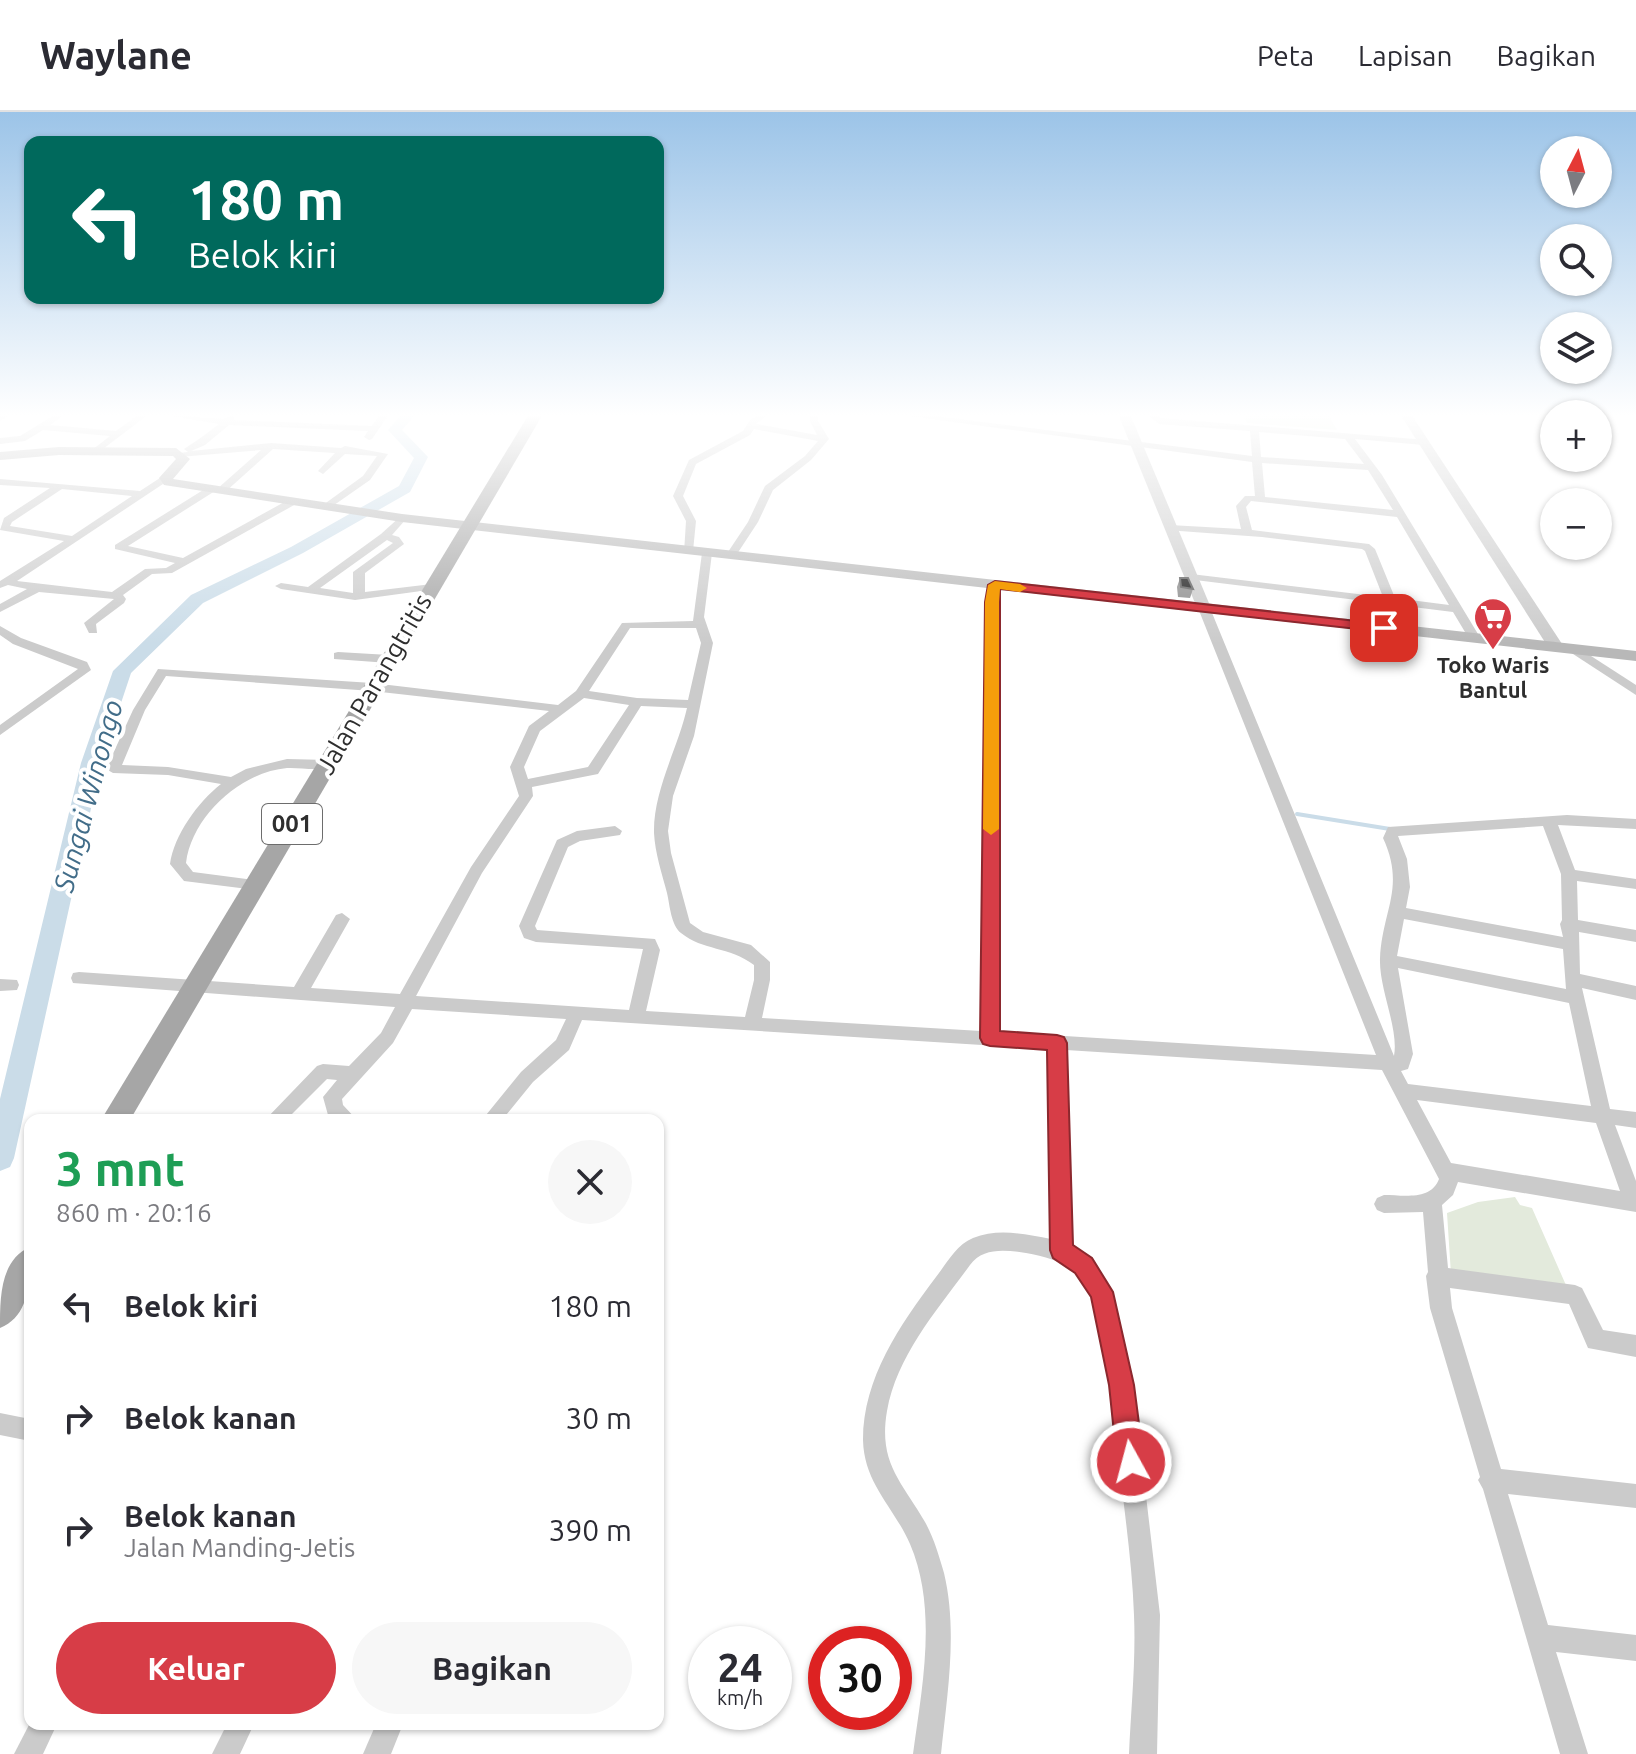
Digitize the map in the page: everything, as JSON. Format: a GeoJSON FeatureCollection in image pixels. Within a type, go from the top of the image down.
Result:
{"type":"FeatureCollection","features":[{"type":"Feature","properties":{"kind":"main road"},"geometry":{"type":"LineString","coordinates":[[220,491],[467,526],[1636,656]]}},
{"type":"Feature","properties":{"kind":"main road","name":"Jalan Parangtritis"},"geometry":{"type":"LineString","coordinates":[[119,1114],[489,491]]}},
{"type":"Feature","properties":{"kind":"main road"},"geometry":{"type":"LineString","coordinates":[[0,1312],[24,1272]]}},
{"type":"Feature","properties":{"kind":"street"},"geometry":{"type":"LineString","coordinates":[[53,491],[3,526],[17,532],[74,540]]}},
{"type":"Feature","properties":{"kind":"street"},"geometry":{"type":"LineString","coordinates":[[107,491],[141,494]]}},
{"type":"Feature","properties":{"kind":"street"},"geometry":{"type":"LineString","coordinates":[[3,583],[146,491]]}},
{"type":"Feature","properties":{"kind":"street"},"geometry":{"type":"LineString","coordinates":[[185,562],[119,547],[215,491]]}},
{"type":"Feature","properties":{"kind":"street"},"geometry":{"type":"LineString","coordinates":[[327,507],[350,491]]}},
{"type":"Feature","properties":{"kind":"street"},"geometry":{"type":"LineString","coordinates":[[680,491],[678,496],[691,521],[688,551]]}},
{"type":"Feature","properties":{"kind":"street"},"geometry":{"type":"LineString","coordinates":[[731,555],[753,522],[768,491]]}},
{"type":"Feature","properties":{"kind":"street"},"geometry":{"type":"LineString","coordinates":[[1155,491],[1388,1064],[1446,1171],[1448,1187],[1432,1202],[1384,1204]]}},
{"type":"Feature","properties":{"kind":"street"},"geometry":{"type":"LineString","coordinates":[[1260,491],[1260,498]]}},
{"type":"Feature","properties":{"kind":"street"},"geometry":{"type":"LineString","coordinates":[[1385,491],[1475,639]]}},
{"type":"Feature","properties":{"kind":"street"},"geometry":{"type":"LineString","coordinates":[[1455,491],[1556,647]]}},
{"type":"Feature","properties":{"kind":"street"},"geometry":{"type":"LineString","coordinates":[[1247,533],[1242,503],[1249,498],[1345,512],[1400,514]]}},
{"type":"Feature","properties":{"kind":"street"},"geometry":{"type":"LineString","coordinates":[[117,596],[119,591],[149,571],[168,571],[292,502]]}},
{"type":"Feature","properties":{"kind":"street"},"geometry":{"type":"LineString","coordinates":[[0,514],[14,516]]}},
{"type":"Feature","properties":{"kind":"street"},"geometry":{"type":"LineString","coordinates":[[312,589],[385,536],[402,518]]}},
{"type":"Feature","properties":{"kind":"street"},"geometry":{"type":"LineString","coordinates":[[1170,528],[1247,533],[1366,547],[1370,549],[1390,600]]}},
{"type":"Feature","properties":{"kind":"street"},"geometry":{"type":"LineString","coordinates":[[0,541],[17,532]]}},
{"type":"Feature","properties":{"kind":"street"},"geometry":{"type":"LineString","coordinates":[[359,597],[359,572],[399,544],[385,536]]}},
{"type":"Feature","properties":{"kind":"street"},"geometry":{"type":"LineString","coordinates":[[707,553],[699,624],[707,643],[687,736],[666,796],[661,831],[683,926],[698,937],[751,952],[762,962],[762,980],[752,1022]]}},
{"type":"Feature","properties":{"kind":"street"},"geometry":{"type":"LineString","coordinates":[[1191,577],[1456,609]]}},
{"type":"Feature","properties":{"kind":"street"},"geometry":{"type":"LineString","coordinates":[[3,583],[117,596]]}},
{"type":"Feature","properties":{"kind":"street"},"geometry":{"type":"LineString","coordinates":[[990,1038],[992,618],[995,585]]}},
{"type":"Feature","properties":{"kind":"street"},"geometry":{"type":"LineString","coordinates":[[281,586],[359,597],[432,587]]}},
{"type":"Feature","properties":{"kind":"street"},"geometry":{"type":"LineString","coordinates":[[0,609],[37,588]]}},
{"type":"Feature","properties":{"kind":"street"},"geometry":{"type":"LineString","coordinates":[[93,630],[90,623],[118,603],[120,599],[117,596]]}},
{"type":"Feature","properties":{"kind":"street"},"geometry":{"type":"LineString","coordinates":[[341,1114],[335,1109],[332,1097],[387,1038],[476,871],[523,801],[525,784],[517,767],[530,735],[538,725],[581,694],[626,625],[699,624]]}},
{"type":"Feature","properties":{"kind":"street"},"geometry":{"type":"LineString","coordinates":[[0,630],[17,641],[83,665],[85,670],[0,731]]}},
{"type":"Feature","properties":{"kind":"street"},"geometry":{"type":"LineString","coordinates":[[1574,649],[1636,691]]}},
{"type":"Feature","properties":{"kind":"street"},"geometry":{"type":"LineString","coordinates":[[338,656],[389,659]]}},
{"type":"Feature","properties":{"kind":"street"},"geometry":{"type":"LineString","coordinates":[[230,781],[168,771],[113,769],[139,710],[162,672],[372,687],[561,709]]}},
{"type":"Feature","properties":{"kind":"street"},"geometry":{"type":"LineString","coordinates":[[581,694],[637,702],[694,704]]}},
{"type":"Feature","properties":{"kind":"street"},"geometry":{"type":"LineString","coordinates":[[525,784],[593,771],[637,702]]}},
{"type":"Feature","properties":{"kind":"street"},"geometry":{"type":"LineString","coordinates":[[256,885],[189,877],[178,864],[181,845],[205,807],[230,781],[272,764],[328,764]]}},
{"type":"Feature","properties":{"kind":"street"},"geometry":{"type":"LineString","coordinates":[[79,978],[405,1002],[1402,1064],[1404,1060],[1388,960],[1402,877],[1400,859],[1390,838],[1393,831],[1582,820],[1636,824]]}},
{"type":"Feature","properties":{"kind":"street"},"geometry":{"type":"LineString","coordinates":[[1549,822],[1569,874],[1568,924],[1572,979],[1602,1115],[1635,1202]]}},
{"type":"Feature","properties":{"kind":"street"},"geometry":{"type":"LineString","coordinates":[[615,831],[577,836],[562,844],[527,926],[530,934],[536,936],[649,943],[652,950],[636,1015]]}},
{"type":"Feature","properties":{"kind":"street"},"geometry":{"type":"LineString","coordinates":[[1569,874],[1636,884]]}},
{"type":"Feature","properties":{"kind":"street"},"geometry":{"type":"LineString","coordinates":[[1398,912],[1569,944]]}},
{"type":"Feature","properties":{"kind":"street"},"geometry":{"type":"LineString","coordinates":[[300,992],[342,919]]}},
{"type":"Feature","properties":{"kind":"street"},"geometry":{"type":"LineString","coordinates":[[1568,924],[1636,936]]}},
{"type":"Feature","properties":{"kind":"street"},"geometry":{"type":"LineString","coordinates":[[1388,960],[1577,998]]}},
{"type":"Feature","properties":{"kind":"street"},"geometry":{"type":"LineString","coordinates":[[1572,979],[1636,993]]}},
{"type":"Feature","properties":{"kind":"street"},"geometry":{"type":"LineString","coordinates":[[496,1114],[527,1077],[563,1045],[577,1013]]}},
{"type":"Feature","properties":{"kind":"street"},"geometry":{"type":"LineString","coordinates":[[1057,1043],[1061,1250]]}},
{"type":"Feature","properties":{"kind":"street"},"geometry":{"type":"LineString","coordinates":[[280,1114],[323,1071],[353,1074]]}},
{"type":"Feature","properties":{"kind":"street"},"geometry":{"type":"LineString","coordinates":[[1403,1091],[1636,1120]]}},
{"type":"Feature","properties":{"kind":"street"},"geometry":{"type":"LineString","coordinates":[[1446,1171],[1635,1202]]}},
{"type":"Feature","properties":{"kind":"street"},"geometry":{"type":"LineString","coordinates":[[1432,1202],[1441,1308],[1574,1754]]}},
{"type":"Feature","properties":{"kind":"street"},"geometry":{"type":"LineString","coordinates":[[927,1754],[937,1618],[931,1575],[918,1534],[882,1474],[875,1434],[881,1388],[903,1341],[967,1252],[976,1245],[995,1241],[1061,1250],[1083,1265],[1102,1292],[1122,1385],[1147,1615],[1143,1754]]}},
{"type":"Feature","properties":{"kind":"street"},"geometry":{"type":"LineString","coordinates":[[1436,1276],[1575,1295],[1596,1340],[1636,1346]]}},
{"type":"Feature","properties":{"kind":"street"},"geometry":{"type":"LineString","coordinates":[[0,1424],[24,1429]]}},
{"type":"Feature","properties":{"kind":"street"},"geometry":{"type":"LineString","coordinates":[[1490,1480],[1636,1496]]}},
{"type":"Feature","properties":{"kind":"street"},"geometry":{"type":"LineString","coordinates":[[1538,1637],[1636,1648]]}},
{"type":"Feature","properties":{"kind":"street"},"geometry":{"type":"LineString","coordinates":[[28,1754],[41,1730]]}},
{"type":"Feature","properties":{"kind":"street"},"geometry":{"type":"LineString","coordinates":[[226,1754],[238,1730]]}},
{"type":"Feature","properties":{"kind":"street"},"geometry":{"type":"LineString","coordinates":[[377,1754],[387,1730]]}},
{"type":"Feature","properties":{"kind":"shaded area"},"geometry":{"type":"Polygon","coordinates":[[[1515,1197],[1520,1205],[1532,1208],[1569,1292],[1451,1274],[1447,1213],[1478,1202],[1515,1197]]]}},
{"type":"Feature","properties":{"kind":"building"},"geometry":{"type":"Polygon","coordinates":[[[1180,578],[1188,578],[1193,589],[1181,587],[1180,578]]]}},
{"type":"Feature","properties":{"kind":"waterway","name":"Sungai Winongo"},"geometry":{"type":"LineString","coordinates":[[0,1158],[91,763],[122,671],[197,599],[297,550],[402,491]]}},
{"type":"Feature","properties":{"kind":"waterway"},"geometry":{"type":"LineString","coordinates":[[1297,814],[1390,829]]}},
{"type":"Feature","properties":{"kind":"slow traffic"},"geometry":{"type":"LineString","coordinates":[[991,829],[992,602],[995,585],[1020,588]]}},
{"type":"Feature","properties":{"kind":"place","name":"Toko Waris Bantul"},"geometry":{"type":"Point","coordinates":[1493,651]}},
{"type":"Feature","properties":{"kind":"route"},"geometry":{"type":"LineString","coordinates":[[1131,1462],[1122,1385],[1102,1292],[1083,1265],[1061,1250],[1057,1043],[990,1038],[992,602],[995,585],[1384,628]]}}]}
